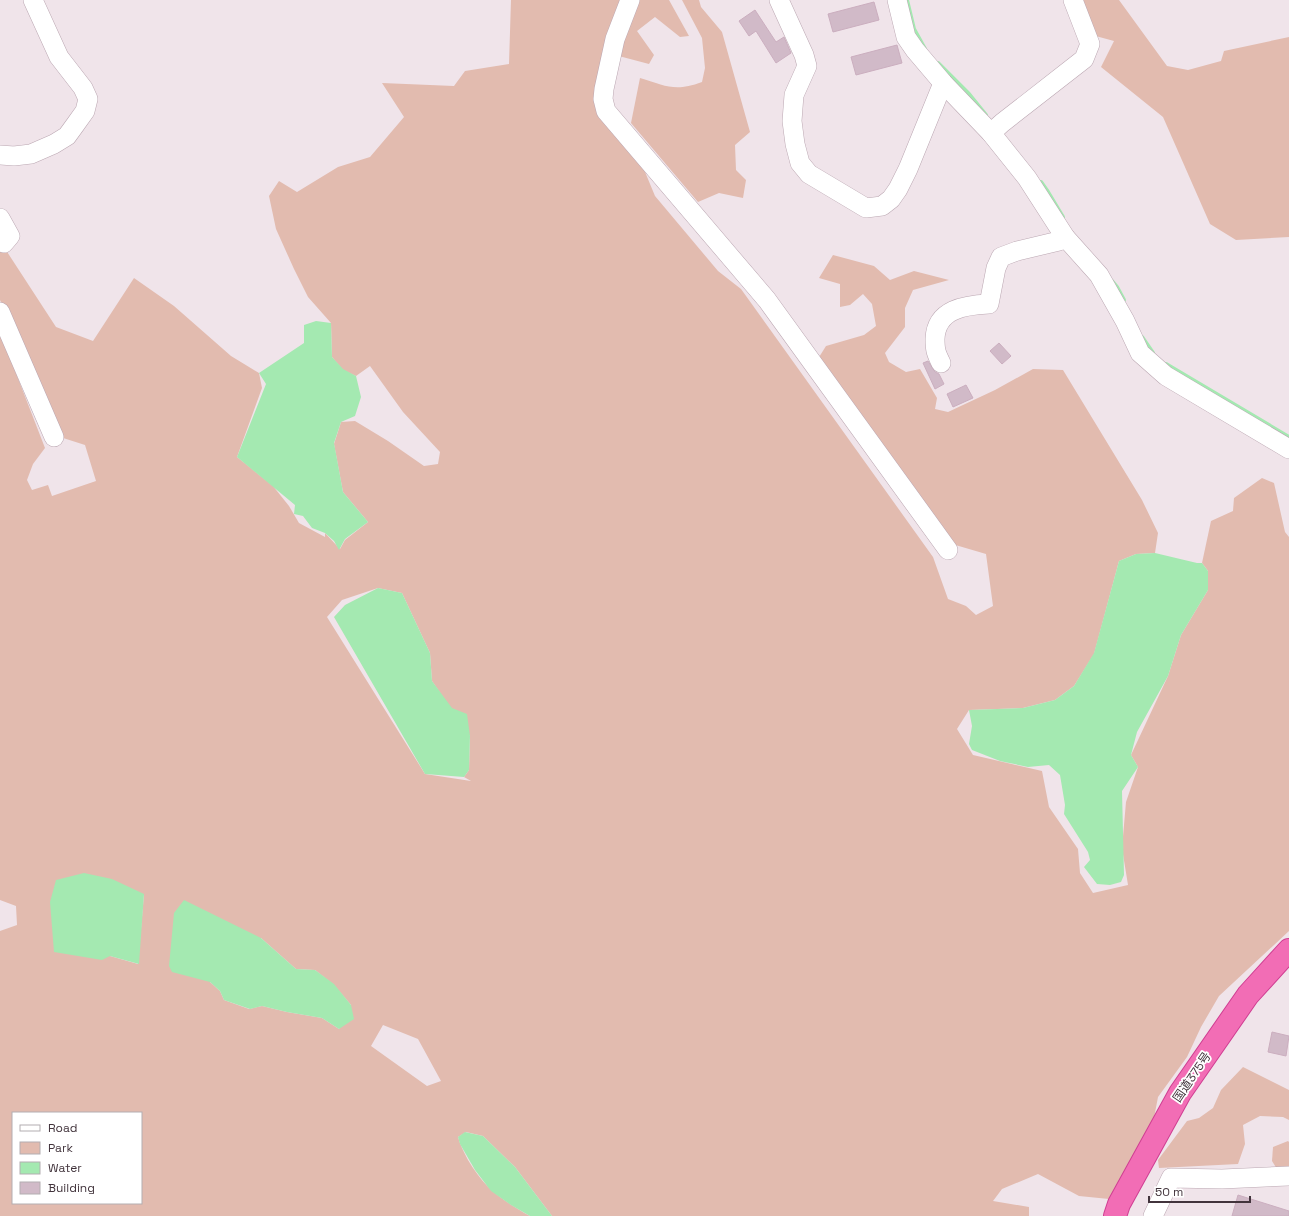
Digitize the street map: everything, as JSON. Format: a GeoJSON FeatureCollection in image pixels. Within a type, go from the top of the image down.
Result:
{"type":"FeatureCollection","features":[{"type":"Feature","properties":{"kind":"highway","name":"国道375号"},"geometry":{"type":"LineString","coordinates":[[1115,1216],[1119,1204],[1180,1093],[1248,995],[1289,950]]}},
{"type":"Feature","properties":{"kind":"street"},"geometry":{"type":"LineString","coordinates":[[0,155],[14,156],[31,154],[54,144],[67,136],[85,111],[88,98],[83,88],[59,58],[33,0]]}},
{"type":"Feature","properties":{"kind":"street"},"geometry":{"type":"LineString","coordinates":[[630,0],[615,39],[603,99],[606,111],[767,300],[948,550]]}},
{"type":"Feature","properties":{"kind":"street"},"geometry":{"type":"LineString","coordinates":[[779,0],[804,55],[807,66],[794,95],[792,122],[795,144],[800,163],[810,174],[866,208],[882,206],[891,199],[898,189],[908,169],[943,83]]}},
{"type":"Feature","properties":{"kind":"street"},"geometry":{"type":"LineString","coordinates":[[897,0],[906,37],[943,83],[996,129],[1065,237],[1099,275],[1125,321],[1140,353],[1166,376],[1289,449]]}},
{"type":"Feature","properties":{"kind":"street"},"geometry":{"type":"LineString","coordinates":[[996,129],[1084,59],[1090,44],[1073,0]]}},
{"type":"Feature","properties":{"kind":"street"},"geometry":{"type":"LineString","coordinates":[[0,218],[10,236],[4,243],[0,242]]}},
{"type":"Feature","properties":{"kind":"street"},"geometry":{"type":"LineString","coordinates":[[941,363],[935,353],[938,323],[945,316],[958,308],[971,305],[989,304],[996,268],[1001,257],[1017,251],[1059,241],[1065,237]]}},
{"type":"Feature","properties":{"kind":"street"},"geometry":{"type":"LineString","coordinates":[[0,312],[54,436]]}},
{"type":"Feature","properties":{"kind":"street"},"geometry":{"type":"LineString","coordinates":[[1153,1216],[1171,1178],[1222,1179],[1289,1176]]}},
{"type":"Feature","properties":{"kind":"green space"},"geometry":{"type":"Polygon","coordinates":[[[511,0],[624,0],[598,95],[638,155],[655,196],[718,271],[741,289],[933,557],[948,599],[966,606],[976,615],[993,606],[986,554],[952,544],[816,362],[826,346],[864,335],[876,326],[872,304],[863,294],[850,305],[840,307],[840,284],[819,278],[833,255],[874,266],[890,280],[914,271],[949,280],[913,290],[905,308],[905,327],[885,353],[889,362],[906,372],[920,369],[937,398],[935,409],[948,412],[995,390],[1033,369],[1063,370],[1142,500],[1158,533],[1155,553],[1136,554],[1119,561],[1094,654],[1074,686],[1055,700],[1023,708],[969,710],[957,729],[973,755],[1042,771],[1049,807],[1078,849],[1080,873],[1093,893],[1128,885],[1122,848],[1126,802],[1138,767],[1131,755],[1168,676],[1181,635],[1208,590],[1208,571],[1202,563],[1211,521],[1233,511],[1234,498],[1262,478],[1274,483],[1285,532],[1289,537],[1289,931],[1219,996],[1201,1027],[1187,1057],[1158,1097],[1154,1118],[1109,1199],[1079,1196],[1038,1174],[1002,1189],[993,1201],[1029,1207],[1029,1216],[552,1216],[515,1167],[483,1136],[466,1132],[458,1137],[474,1170],[495,1193],[511,1205],[530,1216],[0,1216],[0,931],[17,925],[16,906],[0,900],[0,332],[45,448],[33,464],[27,480],[32,490],[48,485],[52,496],[96,481],[85,445],[60,437],[0,300],[0,241],[56,327],[93,341],[134,278],[174,306],[231,356],[259,373],[262,388],[237,457],[273,486],[289,506],[299,523],[325,537],[325,533],[340,549],[345,540],[368,522],[343,492],[334,444],[341,422],[355,421],[388,441],[424,466],[438,464],[440,452],[403,412],[370,366],[356,376],[343,370],[332,357],[331,323],[308,297],[294,269],[276,229],[269,196],[279,181],[297,192],[338,167],[370,157],[404,117],[382,83],[454,86],[465,71],[509,64],[511,0]],[[378,588],[342,600],[327,617],[425,774],[471,781],[464,777],[469,770],[470,736],[432,681],[430,653],[402,593],[378,588]],[[144,894],[110,956],[138,964],[144,894]],[[261,938],[210,982],[220,991],[224,1000],[249,1009],[262,1006],[322,1018],[339,1029],[351,1005],[334,985],[315,970],[296,969],[261,938]],[[383,1025],[371,1046],[427,1086],[441,1081],[418,1039],[383,1025]]]}},
{"type":"Feature","properties":{"kind":"green space"},"geometry":{"type":"Polygon","coordinates":[[[633,0],[669,0],[689,36],[680,37],[655,17],[637,31],[654,55],[649,64],[615,55],[633,0]]]}},
{"type":"Feature","properties":{"kind":"green space"},"geometry":{"type":"Polygon","coordinates":[[[682,0],[699,0],[701,7],[722,32],[750,132],[735,145],[736,170],[746,180],[743,198],[719,193],[698,202],[631,123],[640,78],[671,87],[685,87],[702,82],[705,68],[702,38],[682,0]]]}},
{"type":"Feature","properties":{"kind":"green space"},"geometry":{"type":"Polygon","coordinates":[[[1081,0],[1119,0],[1167,66],[1188,70],[1221,61],[1224,51],[1289,37],[1289,237],[1236,240],[1210,224],[1163,117],[1101,67],[1114,41],[1092,35],[1081,0]]]}},
{"type":"Feature","properties":{"kind":"green space"},"geometry":{"type":"Polygon","coordinates":[[[1243,1067],[1289,1090],[1289,1120],[1283,1117],[1260,1116],[1243,1125],[1245,1144],[1238,1164],[1159,1168],[1158,1160],[1187,1121],[1199,1118],[1213,1108],[1221,1090],[1243,1067]]]}},
{"type":"Feature","properties":{"kind":"green space"},"geometry":{"type":"Polygon","coordinates":[[[1288,1141],[1289,1168],[1277,1169],[1272,1161],[1273,1147],[1288,1141]]]}},
{"type":"Feature","properties":{"kind":"water"},"geometry":{"type":"Polygon","coordinates":[[[316,321],[331,323],[332,357],[343,369],[356,376],[361,397],[355,416],[341,422],[334,443],[343,492],[368,522],[345,539],[339,550],[334,541],[325,533],[312,528],[303,516],[294,514],[295,505],[237,457],[266,384],[259,373],[304,343],[304,325],[316,321]]]}},
{"type":"Feature","properties":{"kind":"water"},"geometry":{"type":"Polygon","coordinates":[[[1155,553],[1202,563],[1208,571],[1208,590],[1181,635],[1168,676],[1137,732],[1131,755],[1138,767],[1122,791],[1124,875],[1121,882],[1110,885],[1097,884],[1084,867],[1090,860],[1088,852],[1064,814],[1065,805],[1060,775],[1049,765],[1028,767],[1000,761],[972,750],[969,744],[972,726],[969,710],[1023,708],[1055,700],[1074,686],[1094,653],[1119,561],[1136,554],[1155,553]]]}},
{"type":"Feature","properties":{"kind":"water"},"geometry":{"type":"Polygon","coordinates":[[[378,588],[402,593],[430,653],[432,681],[452,708],[467,714],[470,736],[469,770],[464,777],[425,774],[334,617],[345,605],[378,588]]]}},
{"type":"Feature","properties":{"kind":"water"},"geometry":{"type":"Polygon","coordinates":[[[84,873],[112,879],[144,894],[139,964],[110,956],[102,960],[54,952],[50,902],[56,880],[84,873]]]}},
{"type":"Feature","properties":{"kind":"water"},"geometry":{"type":"Polygon","coordinates":[[[184,900],[261,938],[296,969],[315,970],[334,984],[351,1005],[354,1019],[339,1029],[322,1018],[262,1006],[250,1009],[224,1000],[220,991],[210,982],[172,972],[169,966],[174,913],[184,900]]]}},
{"type":"Feature","properties":{"kind":"water"},"geometry":{"type":"Polygon","coordinates":[[[465,1132],[483,1136],[515,1167],[552,1216],[530,1216],[491,1191],[475,1170],[460,1144],[458,1137],[465,1132]]]}},
{"type":"Feature","properties":{"kind":"building"},"geometry":{"type":"Polygon","coordinates":[[[874,2],[879,20],[833,32],[828,14],[874,2]]]}},
{"type":"Feature","properties":{"kind":"building"},"geometry":{"type":"Polygon","coordinates":[[[755,10],[776,42],[784,37],[791,53],[776,63],[756,31],[749,36],[739,21],[755,10]]]}},
{"type":"Feature","properties":{"kind":"building"},"geometry":{"type":"Polygon","coordinates":[[[897,45],[902,63],[856,75],[851,57],[897,45]]]}},
{"type":"Feature","properties":{"kind":"building"},"geometry":{"type":"Polygon","coordinates":[[[999,343],[1011,356],[1002,364],[990,351],[999,343]]]}},
{"type":"Feature","properties":{"kind":"building"},"geometry":{"type":"Polygon","coordinates":[[[928,361],[935,372],[939,374],[944,384],[935,389],[923,363],[928,361]]]}},
{"type":"Feature","properties":{"kind":"building"},"geometry":{"type":"Polygon","coordinates":[[[966,385],[973,398],[953,407],[947,394],[966,385]]]}},
{"type":"Feature","properties":{"kind":"building"},"geometry":{"type":"Polygon","coordinates":[[[1272,1032],[1289,1036],[1286,1056],[1268,1052],[1272,1032]]]}},
{"type":"Feature","properties":{"kind":"building"},"geometry":{"type":"Polygon","coordinates":[[[1238,1195],[1289,1211],[1289,1216],[1232,1216],[1238,1195]]]}},
{"type":"Feature","properties":{"kind":"waterway"},"geometry":{"type":"LineString","coordinates":[[907,0],[914,29],[925,49]]}},
{"type":"Feature","properties":{"kind":"waterway"},"geometry":{"type":"LineString","coordinates":[[938,63],[969,94],[986,115]]}},
{"type":"Feature","properties":{"kind":"waterway"},"geometry":{"type":"LineString","coordinates":[[1041,182],[1063,217]]}},
{"type":"Feature","properties":{"kind":"waterway"},"geometry":{"type":"LineString","coordinates":[[1112,281],[1124,300]]}},
{"type":"Feature","properties":{"kind":"waterway"},"geometry":{"type":"LineString","coordinates":[[1142,337],[1153,353]]}},
{"type":"Feature","properties":{"kind":"waterway"},"geometry":{"type":"LineString","coordinates":[[1166,364],[1289,437]]}}]}
